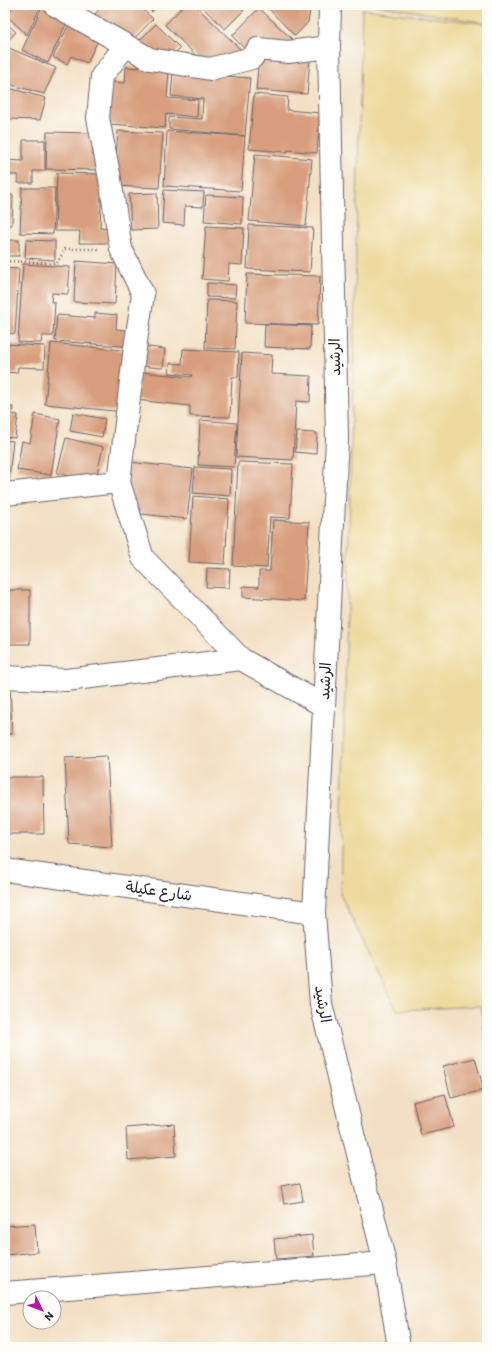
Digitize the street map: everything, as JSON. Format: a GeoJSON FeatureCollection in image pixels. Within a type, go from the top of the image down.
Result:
{"type":"FeatureCollection","features":[{"type":"Feature","properties":{"kind":"street"},"geometry":{"type":"LineString","coordinates":[[55,5],[150,59],[210,69],[252,58],[258,50],[288,52],[329,47]]}},
{"type":"Feature","properties":{"kind":"street","name":"الرشيد"},"geometry":{"type":"LineString","coordinates":[[330,5],[329,47],[337,439],[314,913],[321,1004],[384,1263],[399,1347]]}},
{"type":"Feature","properties":{"kind":"street"},"geometry":{"type":"LineString","coordinates":[[125,46],[102,76],[98,118],[121,249],[143,294],[134,355],[119,482],[143,558],[241,659],[324,706]]}},
{"type":"Feature","properties":{"kind":"street"},"geometry":{"type":"LineString","coordinates":[[5,494],[119,482]]}},
{"type":"Feature","properties":{"kind":"street"},"geometry":{"type":"LineString","coordinates":[[5,677],[66,680],[241,659]]}},
{"type":"Feature","properties":{"kind":"street","name":"شارع عكيلة"},"geometry":{"type":"LineString","coordinates":[[5,870],[314,913]]}},
{"type":"Feature","properties":{"kind":"street"},"geometry":{"type":"LineString","coordinates":[[5,1293],[384,1263]]}},
{"type":"Feature","properties":{"kind":"path"},"geometry":{"type":"LineString","coordinates":[[5,261],[57,263],[65,249],[121,249]]}},
{"type":"Feature","properties":{"kind":"sand"},"geometry":{"type":"Polygon","coordinates":[[[376,5],[487,5],[487,23],[376,5]]]}},
{"type":"Feature","properties":{"kind":"sand"},"geometry":{"type":"Polygon","coordinates":[[[362,9],[487,24],[487,1050],[481,1006],[397,1010],[340,894],[362,9]]]}},
{"type":"Feature","properties":{"kind":"building"},"geometry":{"type":"Polygon","coordinates":[[[5,5],[12,5],[5,13],[5,5]]]}},
{"type":"Feature","properties":{"kind":"building"},"geometry":{"type":"Polygon","coordinates":[[[15,5],[41,5],[27,35],[6,15],[15,5]]]}},
{"type":"Feature","properties":{"kind":"building"},"geometry":{"type":"Polygon","coordinates":[[[43,5],[69,18],[48,63],[22,50],[43,5]]]}},
{"type":"Feature","properties":{"kind":"building"},"geometry":{"type":"Polygon","coordinates":[[[104,5],[138,5],[153,19],[128,45],[95,14],[104,5]]]}},
{"type":"Feature","properties":{"kind":"building"},"geometry":{"type":"Polygon","coordinates":[[[145,5],[158,5],[152,12],[145,5]]]}},
{"type":"Feature","properties":{"kind":"building"},"geometry":{"type":"Polygon","coordinates":[[[184,5],[195,5],[247,56],[206,65],[165,25],[184,5]]]}},
{"type":"Feature","properties":{"kind":"building"},"geometry":{"type":"Polygon","coordinates":[[[200,5],[249,5],[225,29],[200,5]]]}},
{"type":"Feature","properties":{"kind":"building"},"geometry":{"type":"Polygon","coordinates":[[[265,5],[311,5],[308,22],[295,36],[265,5]]]}},
{"type":"Feature","properties":{"kind":"building"},"geometry":{"type":"Polygon","coordinates":[[[259,8],[294,41],[249,53],[232,36],[259,8]]]}},
{"type":"Feature","properties":{"kind":"building"},"geometry":{"type":"Polygon","coordinates":[[[5,22],[16,32],[5,44],[5,22]]]}},
{"type":"Feature","properties":{"kind":"building"},"geometry":{"type":"Polygon","coordinates":[[[70,22],[100,36],[87,63],[71,56],[67,64],[53,57],[70,22]]]}},
{"type":"Feature","properties":{"kind":"building"},"geometry":{"type":"Polygon","coordinates":[[[156,24],[180,48],[171,57],[138,42],[156,24]]]}},
{"type":"Feature","properties":{"kind":"building"},"geometry":{"type":"Polygon","coordinates":[[[9,48],[56,68],[44,94],[5,83],[5,57],[9,48]]]}},
{"type":"Feature","properties":{"kind":"building"},"geometry":{"type":"Polygon","coordinates":[[[259,55],[310,59],[307,94],[256,90],[259,55]]]}},
{"type":"Feature","properties":{"kind":"building"},"geometry":{"type":"Polygon","coordinates":[[[140,60],[169,71],[167,98],[198,100],[197,117],[166,114],[165,128],[109,124],[112,82],[125,83],[126,67],[139,68],[140,60]]]}},
{"type":"Feature","properties":{"kind":"building"},"geometry":{"type":"Polygon","coordinates":[[[173,72],[250,78],[245,136],[169,129],[169,117],[202,119],[203,99],[171,96],[173,72]]]}},
{"type":"Feature","properties":{"kind":"building"},"geometry":{"type":"Polygon","coordinates":[[[5,87],[46,98],[40,120],[5,119],[5,87]]]}},
{"type":"Feature","properties":{"kind":"building"},"geometry":{"type":"Polygon","coordinates":[[[254,94],[288,97],[287,110],[320,113],[317,153],[288,150],[288,152],[249,149],[254,94]]]}},
{"type":"Feature","properties":{"kind":"building"},"geometry":{"type":"Polygon","coordinates":[[[118,131],[163,133],[159,188],[114,186],[118,131]]]}},
{"type":"Feature","properties":{"kind":"building"},"geometry":{"type":"Polygon","coordinates":[[[167,131],[245,136],[241,191],[164,186],[167,131]]]}},
{"type":"Feature","properties":{"kind":"building"},"geometry":{"type":"Polygon","coordinates":[[[47,132],[93,133],[93,156],[103,156],[103,170],[46,169],[47,132]]]}},
{"type":"Feature","properties":{"kind":"building"},"geometry":{"type":"Polygon","coordinates":[[[23,140],[45,140],[45,171],[33,171],[33,183],[18,183],[18,175],[5,175],[5,160],[23,161],[23,140]]]}},
{"type":"Feature","properties":{"kind":"building"},"geometry":{"type":"Polygon","coordinates":[[[255,154],[312,159],[306,226],[249,221],[255,154]]]}},
{"type":"Feature","properties":{"kind":"building"},"geometry":{"type":"Polygon","coordinates":[[[57,173],[102,174],[100,228],[112,229],[112,243],[79,243],[80,231],[55,231],[57,173]]]}},
{"type":"Feature","properties":{"kind":"building"},"geometry":{"type":"Polygon","coordinates":[[[5,177],[8,177],[7,195],[13,195],[12,225],[5,225],[5,177]]]}},
{"type":"Feature","properties":{"kind":"building"},"geometry":{"type":"Polygon","coordinates":[[[22,188],[55,188],[53,234],[20,233],[22,188]]]}},
{"type":"Feature","properties":{"kind":"building"},"geometry":{"type":"Polygon","coordinates":[[[164,190],[204,192],[203,207],[185,206],[184,225],[162,223],[164,190]]]}},
{"type":"Feature","properties":{"kind":"building"},"geometry":{"type":"Polygon","coordinates":[[[157,193],[158,229],[131,230],[129,194],[157,193]]]}},
{"type":"Feature","properties":{"kind":"building"},"geometry":{"type":"Polygon","coordinates":[[[206,195],[243,197],[242,224],[204,221],[206,195]]]}},
{"type":"Feature","properties":{"kind":"building"},"geometry":{"type":"Polygon","coordinates":[[[249,225],[313,228],[310,272],[247,269],[249,225]]]}},
{"type":"Feature","properties":{"kind":"building"},"geometry":{"type":"Polygon","coordinates":[[[206,226],[244,228],[242,265],[229,264],[228,281],[202,279],[206,226]]]}},
{"type":"Feature","properties":{"kind":"building"},"geometry":{"type":"Polygon","coordinates":[[[5,240],[19,240],[19,256],[5,256],[5,240]]]}},
{"type":"Feature","properties":{"kind":"building"},"geometry":{"type":"Polygon","coordinates":[[[26,240],[55,241],[55,260],[25,258],[26,240]]]}},
{"type":"Feature","properties":{"kind":"building"},"geometry":{"type":"Polygon","coordinates":[[[76,261],[117,264],[115,304],[74,302],[76,261]]]}},
{"type":"Feature","properties":{"kind":"building"},"geometry":{"type":"Polygon","coordinates":[[[23,264],[70,267],[68,294],[52,293],[51,302],[55,302],[53,336],[42,336],[41,343],[18,342],[23,264]]]}},
{"type":"Feature","properties":{"kind":"building"},"geometry":{"type":"Polygon","coordinates":[[[5,268],[19,269],[15,334],[5,333],[5,268]]]}},
{"type":"Feature","properties":{"kind":"building"},"geometry":{"type":"Polygon","coordinates":[[[247,274],[320,276],[318,325],[245,323],[247,274]]]}},
{"type":"Feature","properties":{"kind":"building"},"geometry":{"type":"Polygon","coordinates":[[[207,283],[236,285],[235,298],[207,297],[207,283]]]}},
{"type":"Feature","properties":{"kind":"building"},"geometry":{"type":"Polygon","coordinates":[[[207,300],[237,301],[235,349],[205,348],[207,300]]]}},
{"type":"Feature","properties":{"kind":"building"},"geometry":{"type":"Polygon","coordinates":[[[95,313],[117,315],[116,329],[134,331],[133,347],[55,341],[57,315],[95,318],[95,313]]]}},
{"type":"Feature","properties":{"kind":"building"},"geometry":{"type":"Polygon","coordinates":[[[265,324],[311,326],[310,349],[264,347],[265,324]]]}},
{"type":"Feature","properties":{"kind":"building"},"geometry":{"type":"Polygon","coordinates":[[[51,343],[131,351],[124,412],[45,404],[51,343]]]}},
{"type":"Feature","properties":{"kind":"building"},"geometry":{"type":"Polygon","coordinates":[[[5,344],[45,346],[44,368],[18,367],[17,373],[5,372],[5,344]]]}},
{"type":"Feature","properties":{"kind":"building"},"geometry":{"type":"Polygon","coordinates":[[[140,346],[165,349],[163,368],[138,366],[140,346]]]}},
{"type":"Feature","properties":{"kind":"building"},"geometry":{"type":"Polygon","coordinates":[[[183,349],[239,352],[238,377],[232,377],[230,417],[190,416],[190,406],[136,400],[140,372],[191,377],[192,375],[169,373],[170,363],[182,364],[183,349]]]}},
{"type":"Feature","properties":{"kind":"building"},"geometry":{"type":"Polygon","coordinates":[[[242,353],[272,355],[271,374],[311,376],[310,402],[296,401],[293,460],[236,457],[242,353]]]}},
{"type":"Feature","properties":{"kind":"building"},"geometry":{"type":"Polygon","coordinates":[[[5,407],[13,407],[12,414],[18,415],[15,438],[5,437],[5,407]]]}},
{"type":"Feature","properties":{"kind":"building"},"geometry":{"type":"Polygon","coordinates":[[[73,413],[105,419],[102,437],[70,431],[73,413]]]}},
{"type":"Feature","properties":{"kind":"building"},"geometry":{"type":"Polygon","coordinates":[[[35,414],[60,419],[51,475],[17,470],[22,441],[30,443],[35,414]]]}},
{"type":"Feature","properties":{"kind":"building"},"geometry":{"type":"Polygon","coordinates":[[[200,420],[237,423],[234,467],[198,465],[200,420]]]}},
{"type":"Feature","properties":{"kind":"building"},"geometry":{"type":"Polygon","coordinates":[[[297,432],[317,433],[316,454],[295,452],[297,432]]]}},
{"type":"Feature","properties":{"kind":"building"},"geometry":{"type":"Polygon","coordinates":[[[66,438],[103,447],[95,482],[57,473],[66,438]]]}},
{"type":"Feature","properties":{"kind":"building"},"geometry":{"type":"Polygon","coordinates":[[[5,440],[13,441],[8,488],[5,488],[5,440]]]}},
{"type":"Feature","properties":{"kind":"building"},"geometry":{"type":"Polygon","coordinates":[[[129,462],[193,469],[187,519],[123,512],[129,462]]]}},
{"type":"Feature","properties":{"kind":"building"},"geometry":{"type":"Polygon","coordinates":[[[238,462],[293,464],[290,518],[270,517],[267,568],[233,566],[238,462]]]}},
{"type":"Feature","properties":{"kind":"building"},"geometry":{"type":"Polygon","coordinates":[[[195,467],[231,469],[230,496],[193,493],[195,467]]]}},
{"type":"Feature","properties":{"kind":"building"},"geometry":{"type":"Polygon","coordinates":[[[193,496],[229,499],[225,564],[189,562],[193,496]]]}},
{"type":"Feature","properties":{"kind":"building"},"geometry":{"type":"Polygon","coordinates":[[[273,520],[309,522],[304,601],[243,597],[243,586],[259,587],[259,571],[270,571],[273,520]]]}},
{"type":"Feature","properties":{"kind":"building"},"geometry":{"type":"Polygon","coordinates":[[[207,568],[230,569],[229,588],[206,587],[207,568]]]}},
{"type":"Feature","properties":{"kind":"building"},"geometry":{"type":"Polygon","coordinates":[[[5,590],[30,590],[30,644],[5,644],[5,590]]]}},
{"type":"Feature","properties":{"kind":"building"},"geometry":{"type":"Polygon","coordinates":[[[5,685],[10,685],[12,734],[5,735],[5,685]]]}},
{"type":"Feature","properties":{"kind":"building"},"geometry":{"type":"Polygon","coordinates":[[[107,756],[112,847],[69,844],[65,758],[107,756]]]}},
{"type":"Feature","properties":{"kind":"building"},"geometry":{"type":"Polygon","coordinates":[[[5,777],[43,777],[44,834],[5,834],[5,777]]]}},
{"type":"Feature","properties":{"kind":"building"},"geometry":{"type":"Polygon","coordinates":[[[475,1058],[484,1090],[451,1098],[443,1066],[475,1058]]]}},
{"type":"Feature","properties":{"kind":"building"},"geometry":{"type":"Polygon","coordinates":[[[445,1094],[454,1127],[421,1135],[413,1102],[445,1094]]]}},
{"type":"Feature","properties":{"kind":"building"},"geometry":{"type":"Polygon","coordinates":[[[174,1124],[176,1156],[128,1160],[126,1128],[174,1124]]]}},
{"type":"Feature","properties":{"kind":"building"},"geometry":{"type":"Polygon","coordinates":[[[300,1183],[303,1201],[284,1204],[281,1186],[300,1183]]]}},
{"type":"Feature","properties":{"kind":"building"},"geometry":{"type":"Polygon","coordinates":[[[35,1224],[37,1252],[5,1255],[5,1226],[35,1224]]]}},
{"type":"Feature","properties":{"kind":"building"},"geometry":{"type":"Polygon","coordinates":[[[312,1235],[314,1256],[276,1259],[274,1239],[312,1235]]]}},
{"type":"Feature","properties":{"kind":"building"},"geometry":{"type":"Polygon","coordinates":[[[487,1342],[487,1347],[483,1347],[482,1343],[487,1342]]]}}]}
